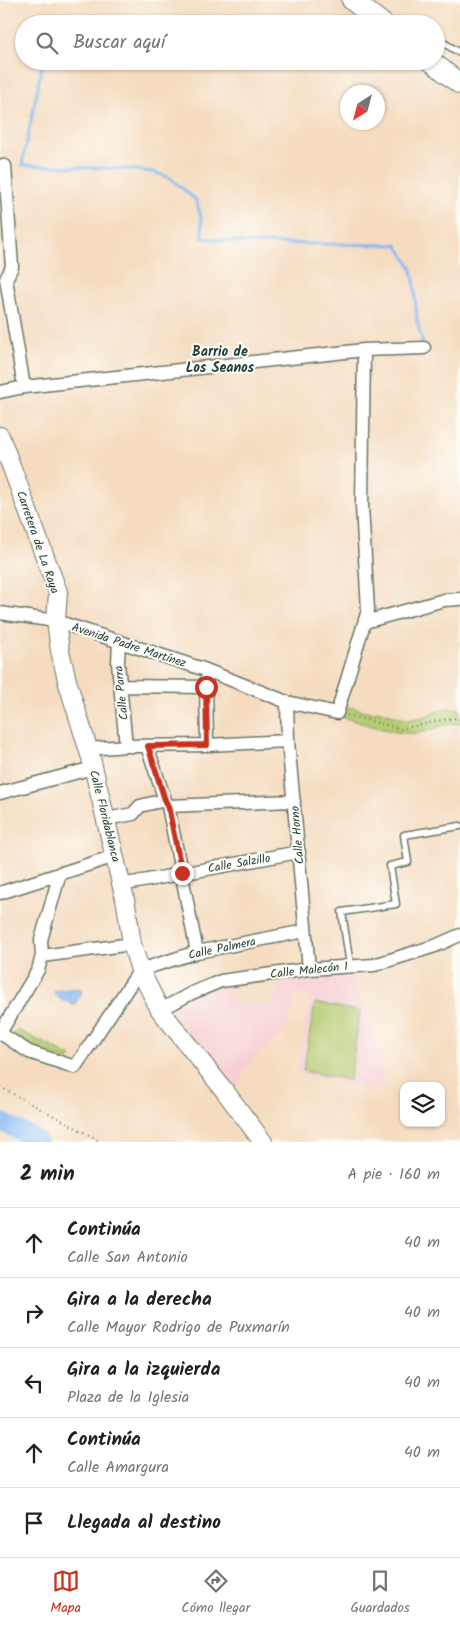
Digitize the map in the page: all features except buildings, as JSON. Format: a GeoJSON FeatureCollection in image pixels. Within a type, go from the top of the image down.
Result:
{"type":"FeatureCollection","features":[{"type":"Feature","properties":{"kind":"main road"},"geometry":{"type":"LineString","coordinates":[[352,0],[371,15]]}},
{"type":"Feature","properties":{"kind":"main road"},"geometry":{"type":"LineString","coordinates":[[442,70],[460,84]]}},
{"type":"Feature","properties":{"kind":"main road","name":"Carretera de La Raya"},"geometry":{"type":"LineString","coordinates":[[0,436],[58,592],[56,621]]}},
{"type":"Feature","properties":{"kind":"main road","name":"Calle Floridablanca"},"geometry":{"type":"LineString","coordinates":[[56,621],[68,684],[89,749],[115,856],[132,944],[140,970],[160,1010],[263,1142]]}},
{"type":"Feature","properties":{"kind":"street"},"geometry":{"type":"LineString","coordinates":[[2,166],[12,267],[6,279],[24,387]]}},
{"type":"Feature","properties":{"kind":"street"},"geometry":{"type":"LineString","coordinates":[[0,392],[24,387],[364,350],[424,348]]}},
{"type":"Feature","properties":{"kind":"street"},"geometry":{"type":"LineString","coordinates":[[337,713],[357,641],[368,610],[362,506],[364,350]]}},
{"type":"Feature","properties":{"kind":"street"},"geometry":{"type":"LineString","coordinates":[[365,622],[444,600],[460,599]]}},
{"type":"Feature","properties":{"kind":"street","name":"Avenida Padre Martínez"},"geometry":{"type":"LineString","coordinates":[[0,613],[56,621],[206,670],[287,702],[337,713]]}},
{"type":"Feature","properties":{"kind":"street","name":"Calle Parra"},"geometry":{"type":"LineString","coordinates":[[119,641],[118,663],[126,746]]}},
{"type":"Feature","properties":{"kind":"street"},"geometry":{"type":"LineString","coordinates":[[206,670],[207,745]]}},
{"type":"Feature","properties":{"kind":"street"},"geometry":{"type":"LineString","coordinates":[[121,686],[206,687]]}},
{"type":"Feature","properties":{"kind":"street","name":"Calle Horno"},"geometry":{"type":"LineString","coordinates":[[287,702],[288,741],[309,969]]}},
{"type":"Feature","properties":{"kind":"street"},"geometry":{"type":"LineString","coordinates":[[89,749],[126,746],[288,741]]}},
{"type":"Feature","properties":{"kind":"street"},"geometry":{"type":"LineString","coordinates":[[148,746],[166,803],[197,952]]}},
{"type":"Feature","properties":{"kind":"street"},"geometry":{"type":"LineString","coordinates":[[0,793],[93,768]]}},
{"type":"Feature","properties":{"kind":"street"},"geometry":{"type":"LineString","coordinates":[[106,819],[133,814],[140,806],[166,803],[294,800]]}},
{"type":"Feature","properties":{"kind":"street","name":"Calle Salzillo"},"geometry":{"type":"LineString","coordinates":[[121,885],[298,852]]}},
{"type":"Feature","properties":{"kind":"street"},"geometry":{"type":"LineString","coordinates":[[0,893],[115,856]]}},
{"type":"Feature","properties":{"kind":"street"},"geometry":{"type":"LineString","coordinates":[[60,874],[41,940],[42,956],[38,970],[0,1033],[29,1052],[75,1067],[140,970]]}},
{"type":"Feature","properties":{"kind":"street","name":"Calle Palmera"},"geometry":{"type":"LineString","coordinates":[[140,970],[197,952],[305,931]]}},
{"type":"Feature","properties":{"kind":"street","name":"Calle Malecón 1"},"geometry":{"type":"LineString","coordinates":[[160,1010],[192,993],[221,981],[309,969],[374,965],[435,946],[460,935]]}},
{"type":"Feature","properties":{"kind":"street"},"geometry":{"type":"LineString","coordinates":[[42,956],[132,944]]}},
{"type":"Feature","properties":{"kind":"lane"},"geometry":{"type":"LineString","coordinates":[[445,44],[460,53]]}},
{"type":"Feature","properties":{"kind":"lane"},"geometry":{"type":"LineString","coordinates":[[350,965],[342,912],[396,904],[390,866],[408,862],[404,835],[460,826]]}},
{"type":"Feature","properties":{"kind":"path"},"geometry":{"type":"LineString","coordinates":[[337,713],[401,729],[452,718],[460,719]]}},
{"type":"Feature","properties":{"kind":"path"},"geometry":{"type":"LineString","coordinates":[[0,1087],[95,1138],[98,1142]]}},
{"type":"Feature","properties":{"kind":"shaded area"},"geometry":{"type":"Polygon","coordinates":[[[349,970],[376,1033],[383,1059],[382,1090],[296,1074],[311,995],[296,995],[286,1030],[252,1060],[234,1089],[170,1012],[189,996],[233,981],[231,1000],[239,1003],[272,1006],[274,998],[277,998],[280,977],[349,970]]]}},
{"type":"Feature","properties":{"kind":"green space"},"geometry":{"type":"Polygon","coordinates":[[[344,706],[375,713],[377,710],[408,720],[423,717],[446,708],[460,709],[460,724],[444,725],[419,733],[401,733],[342,717],[344,706]]]}},
{"type":"Feature","properties":{"kind":"green space"},"geometry":{"type":"Polygon","coordinates":[[[315,1003],[360,1011],[350,1080],[303,1071],[315,1003]]]}},
{"type":"Feature","properties":{"kind":"green space"},"geometry":{"type":"Polygon","coordinates":[[[16,1030],[72,1057],[66,1061],[12,1038],[16,1030]]]}},
{"type":"Feature","properties":{"kind":"water"},"geometry":{"type":"Polygon","coordinates":[[[79,988],[82,992],[74,1005],[54,995],[55,991],[79,988]]]}},
{"type":"Feature","properties":{"kind":"waterway"},"geometry":{"type":"LineString","coordinates":[[41,70],[22,165],[128,169],[153,172],[170,178],[196,200],[201,217],[203,238],[246,243],[397,245],[411,267],[414,280],[417,321],[423,345]]}},
{"type":"Feature","properties":{"kind":"waterway"},"geometry":{"type":"LineString","coordinates":[[0,1121],[38,1142]]}},
{"type":"Feature","properties":{"kind":"district","name":"Barrio de Los Seanos"},"geometry":{"type":"Point","coordinates":[220,360]}},
{"type":"Feature","properties":{"kind":"route"},"geometry":{"type":"LineString","coordinates":[[182,873],[168,806],[148,746],[207,745],[206,687]]}}]}
